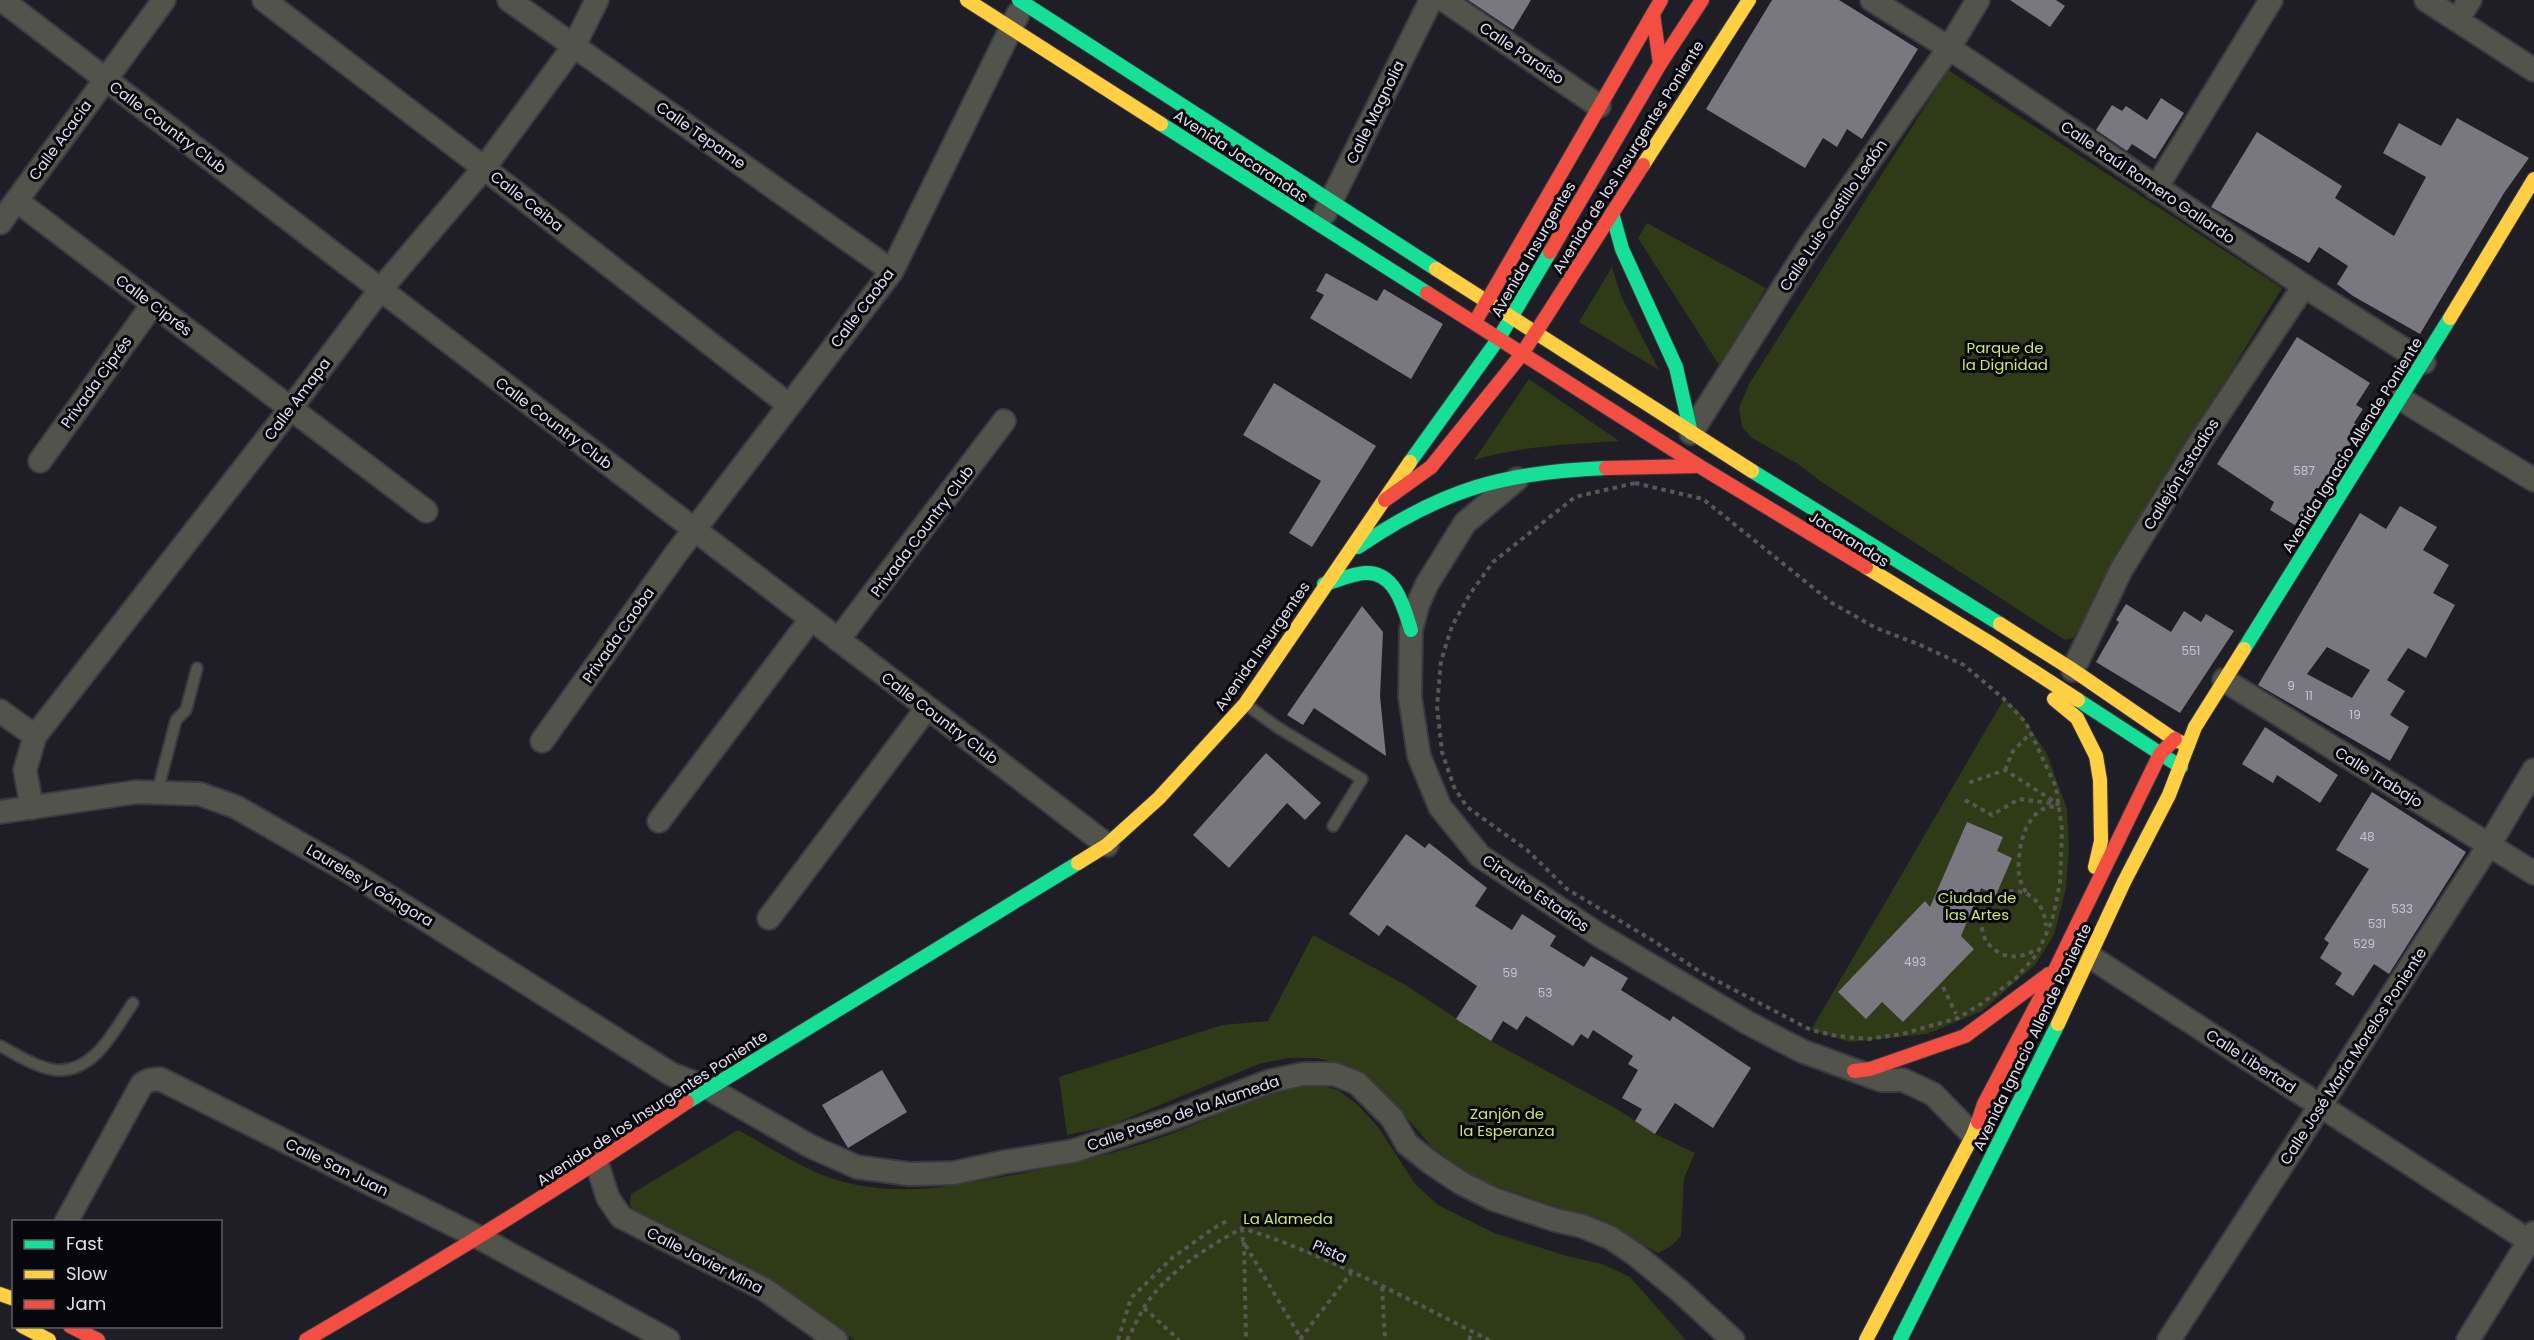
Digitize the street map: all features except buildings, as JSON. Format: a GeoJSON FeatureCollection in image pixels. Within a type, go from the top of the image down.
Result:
{"type":"FeatureCollection","features":[{"type":"Feature","properties":{"kind":"main road","name":"Avenida Jacarandas"},"geometry":{"type":"LineString","coordinates":[[967,0],[1499,338]]}},
{"type":"Feature","properties":{"kind":"main road"},"geometry":{"type":"LineString","coordinates":[[1475,322],[1661,0]]}},
{"type":"Feature","properties":{"kind":"main road","name":"Avenida Insurgentes"},"geometry":{"type":"LineString","coordinates":[[1107,845],[1159,798],[1245,704],[1324,584],[1499,338],[1660,64],[1702,0]]}},
{"type":"Feature","properties":{"kind":"main road","name":"Avenida de los Insurgentes Poniente"},"geometry":{"type":"LineString","coordinates":[[1537,333],[1749,0]]}},
{"type":"Feature","properties":{"kind":"main road","name":"Avenida Jacarandas"},"geometry":{"type":"LineString","coordinates":[[1023,1],[1512,316]]}},
{"type":"Feature","properties":{"kind":"main road"},"geometry":{"type":"LineString","coordinates":[[1653,14],[1660,64]]}},
{"type":"Feature","properties":{"kind":"main road","name":"Avenida Ignacio Allende Poniente"},"geometry":{"type":"LineString","coordinates":[[1900,1340],[2042,1060],[2089,956],[2181,768],[2195,727],[2424,362],[2534,179]]}},
{"type":"Feature","properties":{"kind":"main road"},"geometry":{"type":"LineString","coordinates":[[1612,213],[1622,249],[1676,367],[1691,433]]}},
{"type":"Feature","properties":{"kind":"main road","name":"Jacarandas"},"geometry":{"type":"LineString","coordinates":[[1512,316],[1691,433],[2073,670],[2175,740],[2188,745]]}},
{"type":"Feature","properties":{"kind":"main road","name":"Avenida Insurgentes"},"geometry":{"type":"LineString","coordinates":[[1379,505],[1431,467],[1537,333]]}},
{"type":"Feature","properties":{"kind":"main road","name":"Jacarandas"},"geometry":{"type":"LineString","coordinates":[[1499,338],[1699,466],[1990,643],[2181,768]]}},
{"type":"Feature","properties":{"kind":"main road"},"geometry":{"type":"LineString","coordinates":[[1324,584],[1356,549],[1409,514],[1446,496],[1523,474],[1600,467],[1699,466]]}},
{"type":"Feature","properties":{"kind":"main road"},"geometry":{"type":"LineString","coordinates":[[1324,584],[1367,573],[1384,577],[1398,592],[1411,630]]}},
{"type":"Feature","properties":{"kind":"main road"},"geometry":{"type":"LineString","coordinates":[[1990,643],[2077,718],[2096,756],[2100,780],[2101,841],[2083,912]]}},
{"type":"Feature","properties":{"kind":"main road"},"geometry":{"type":"LineString","coordinates":[[2160,754],[2175,740],[2195,727]]}},
{"type":"Feature","properties":{"kind":"main road","name":"Avenida Ignacio Allende Poniente"},"geometry":{"type":"LineString","coordinates":[[1866,1340],[1972,1135],[1984,1104],[2055,970],[2160,754]]}},
{"type":"Feature","properties":{"kind":"main road","name":"Avenida de los Insurgentes Poniente"},"geometry":{"type":"LineString","coordinates":[[306,1340],[480,1238],[597,1164],[708,1088],[1107,845]]}},
{"type":"Feature","properties":{"kind":"main road"},"geometry":{"type":"LineString","coordinates":[[1854,1071],[1870,1069],[1965,1036],[1982,1026],[2055,970]]}},
{"type":"Feature","properties":{"kind":"main road"},"geometry":{"type":"LineString","coordinates":[[0,1294],[12,1312]]}},
{"type":"Feature","properties":{"kind":"main road"},"geometry":{"type":"LineString","coordinates":[[31,1328],[49,1340]]}},
{"type":"Feature","properties":{"kind":"main road"},"geometry":{"type":"LineString","coordinates":[[74,1328],[98,1340]]}},
{"type":"Feature","properties":{"kind":"street","name":"Calle Country Club"},"geometry":{"type":"LineString","coordinates":[[2,0],[1107,845]]}},
{"type":"Feature","properties":{"kind":"street","name":"Calle Acacia"},"geometry":{"type":"LineString","coordinates":[[0,223],[164,0]]}},
{"type":"Feature","properties":{"kind":"street","name":"Calle Ceiba"},"geometry":{"type":"LineString","coordinates":[[264,0],[789,405]]}},
{"type":"Feature","properties":{"kind":"street","name":"Calle Tepame"},"geometry":{"type":"LineString","coordinates":[[509,0],[892,271]]}},
{"type":"Feature","properties":{"kind":"street","name":"Calle Amapa"},"geometry":{"type":"LineString","coordinates":[[32,808],[26,770],[35,736],[381,290],[484,168],[574,46],[597,0]]}},
{"type":"Feature","properties":{"kind":"street","name":"Calle Magnolia"},"geometry":{"type":"LineString","coordinates":[[1319,225],[1431,0]]}},
{"type":"Feature","properties":{"kind":"street","name":"Calle Paraíso"},"geometry":{"type":"LineString","coordinates":[[1444,0],[1599,106]]}},
{"type":"Feature","properties":{"kind":"street","name":"Calle Raúl Romero Gallardo"},"geometry":{"type":"LineString","coordinates":[[1872,0],[1949,48],[2304,286],[2424,362]]}},
{"type":"Feature","properties":{"kind":"street","name":"Calle Luis Castillo Ledón"},"geometry":{"type":"LineString","coordinates":[[1691,433],[1810,245],[1949,48],[1978,0]]}},
{"type":"Feature","properties":{"kind":"street"},"geometry":{"type":"LineString","coordinates":[[2156,188],[2271,0]]}},
{"type":"Feature","properties":{"kind":"street"},"geometry":{"type":"LineString","coordinates":[[2426,0],[2534,70]]}},
{"type":"Feature","properties":{"kind":"street"},"geometry":{"type":"LineString","coordinates":[[2457,20],[2470,0]]}},
{"type":"Feature","properties":{"kind":"street","name":"Calle Caoba"},"geometry":{"type":"LineString","coordinates":[[695,530],[892,271],[1023,1]]}},
{"type":"Feature","properties":{"kind":"street","name":"Calle Ciprés"},"geometry":{"type":"LineString","coordinates":[[17,201],[291,408]]}},
{"type":"Feature","properties":{"kind":"street","name":"Callejón Estadios"},"geometry":{"type":"LineString","coordinates":[[2073,670],[2121,570],[2198,445],[2304,286]]}},
{"type":"Feature","properties":{"kind":"street","name":"Privada Ciprés"},"geometry":{"type":"LineString","coordinates":[[40,461],[153,304]]}},
{"type":"Feature","properties":{"kind":"street"},"geometry":{"type":"LineString","coordinates":[[2401,399],[2534,480]]}},
{"type":"Feature","properties":{"kind":"street"},"geometry":{"type":"LineString","coordinates":[[291,408],[426,511]]}},
{"type":"Feature","properties":{"kind":"street","name":"Privada Country Club"},"geometry":{"type":"LineString","coordinates":[[838,640],[1004,421]]}},
{"type":"Feature","properties":{"kind":"street","name":"Circuito Estadios"},"geometry":{"type":"LineString","coordinates":[[1523,474],[1465,522],[1427,584],[1418,604],[1411,630],[1410,697],[1419,756],[1440,807],[1480,856],[1599,935],[1748,1023],[1802,1051],[1881,1080],[1903,1080],[1933,1094],[1972,1135]]}},
{"type":"Feature","properties":{"kind":"street","name":"Privada Caoba"},"geometry":{"type":"LineString","coordinates":[[543,741],[695,530]]}},
{"type":"Feature","properties":{"kind":"street"},"geometry":{"type":"LineString","coordinates":[[659,821],[811,619]]}},
{"type":"Feature","properties":{"kind":"street","name":"Calle Trabajo"},"geometry":{"type":"LineString","coordinates":[[2223,680],[2534,873]]}},
{"type":"Feature","properties":{"kind":"street"},"geometry":{"type":"LineString","coordinates":[[769,918],[927,708]]}},
{"type":"Feature","properties":{"kind":"street"},"geometry":{"type":"LineString","coordinates":[[0,711],[35,736]]}},
{"type":"Feature","properties":{"kind":"street","name":"Calle José María Morelos Poniente"},"geometry":{"type":"LineString","coordinates":[[2169,1340],[2489,845],[2534,770]]}},
{"type":"Feature","properties":{"kind":"street","name":"Laureles y Góngora"},"geometry":{"type":"LineString","coordinates":[[0,812],[136,792],[200,794],[236,807],[353,874],[671,1074],[708,1088]]}},
{"type":"Feature","properties":{"kind":"street","name":"Calle Libertad"},"geometry":{"type":"LineString","coordinates":[[2089,956],[2321,1107],[2532,1239]]}},
{"type":"Feature","properties":{"kind":"street","name":"Calle Paseo de la Alameda"},"geometry":{"type":"LineString","coordinates":[[708,1088],[810,1146],[857,1167],[909,1174],[954,1173],[1073,1151],[1170,1119],[1270,1081],[1304,1074],[1334,1074],[1357,1083],[1392,1118],[1407,1144],[1461,1183],[1493,1199],[1556,1220],[1582,1226],[1611,1238],[1672,1284],[1733,1340]]}},
{"type":"Feature","properties":{"kind":"street","name":"Calle San Juan"},"geometry":{"type":"LineString","coordinates":[[67,1220],[142,1084],[160,1079],[480,1238],[663,1339]]}},
{"type":"Feature","properties":{"kind":"street","name":"Calle Javier Mina"},"geometry":{"type":"LineString","coordinates":[[597,1164],[608,1198],[621,1217],[764,1289],[836,1340]]}},
{"type":"Feature","properties":{"kind":"street"},"geometry":{"type":"LineString","coordinates":[[2468,1340],[2532,1239]]}},
{"type":"Feature","properties":{"kind":"lane"},"geometry":{"type":"LineString","coordinates":[[157,793],[176,720],[186,710],[197,668]]}},
{"type":"Feature","properties":{"kind":"lane"},"geometry":{"type":"LineString","coordinates":[[1245,704],[1277,728],[1362,779],[1334,826]]}},
{"type":"Feature","properties":{"kind":"lane"},"geometry":{"type":"LineString","coordinates":[[0,1046],[27,1060],[55,1070],[75,1068],[99,1053],[133,1003]]}},
{"type":"Feature","properties":{"kind":"path"},"geometry":{"type":"LineString","coordinates":[[1635,483],[1703,499],[1832,603],[1876,628],[1964,665],[2004,699],[2026,723],[2056,787],[2058,804],[2062,830],[2060,882],[2052,921],[2040,948],[2015,980],[1958,1018],[1902,1034],[1868,1039],[1837,1036],[1811,1030],[1702,973],[1567,889],[1527,850],[1467,807],[1454,787],[1442,752],[1437,706],[1441,661],[1452,626],[1470,594],[1493,562],[1575,497],[1635,483]]}},
{"type":"Feature","properties":{"kind":"path"},"geometry":{"type":"LineString","coordinates":[[2006,770],[2013,751],[2031,733]]}},
{"type":"Feature","properties":{"kind":"path"},"geometry":{"type":"LineString","coordinates":[[1968,783],[2006,770]]}},
{"type":"Feature","properties":{"kind":"path"},"geometry":{"type":"LineString","coordinates":[[2006,770],[2058,804]]}},
{"type":"Feature","properties":{"kind":"path"},"geometry":{"type":"LineString","coordinates":[[1965,800],[1992,815],[2019,799],[2058,804]]}},
{"type":"Feature","properties":{"kind":"path"},"geometry":{"type":"LineString","coordinates":[[2045,936],[2045,913],[2038,901],[2026,892],[2019,878],[2019,861],[2029,822],[2041,810],[2058,804]]}},
{"type":"Feature","properties":{"kind":"path"},"geometry":{"type":"LineString","coordinates":[[2026,892],[2012,890],[1998,895],[1987,904],[1981,917],[1982,932],[1988,945],[2000,954],[2014,957],[2040,948]]}},
{"type":"Feature","properties":{"kind":"path"},"geometry":{"type":"LineString","coordinates":[[1118,1340],[1131,1298],[1172,1258],[1229,1220]]}},
{"type":"Feature","properties":{"kind":"path"},"geometry":{"type":"LineString","coordinates":[[1127,1340],[1144,1308],[1169,1278],[1210,1246],[1242,1228],[1246,1340]]}},
{"type":"Feature","properties":{"kind":"path","name":"Pista"},"geometry":{"type":"LineString","coordinates":[[1242,1228],[1277,1239],[1382,1287],[1489,1340]]}},
{"type":"Feature","properties":{"kind":"path"},"geometry":{"type":"LineString","coordinates":[[1244,1241],[1301,1339],[1351,1273]]}},
{"type":"Feature","properties":{"kind":"path"},"geometry":{"type":"LineString","coordinates":[[1382,1287],[1385,1340]]}},
{"type":"Feature","properties":{"kind":"path"},"geometry":{"type":"LineString","coordinates":[[1144,1308],[1179,1340]]}},
{"type":"Feature","properties":{"kind":"path"},"geometry":{"type":"LineString","coordinates":[[1469,1340],[1472,1332]]}},
{"type":"Feature","properties":{"kind":"green space","name":"Parque de la Dignidad"},"geometry":{"type":"Polygon","coordinates":[[[1948,70],[2282,288],[2124,547],[2077,637],[2065,640],[1820,481],[1798,464],[1752,438],[1742,427],[1739,408],[1749,384],[1948,70]]]}},
{"type":"Feature","properties":{"kind":"green space"},"geometry":{"type":"Polygon","coordinates":[[[1647,223],[1766,288],[1721,368],[1638,238],[1647,223]]]}},
{"type":"Feature","properties":{"kind":"green space"},"geometry":{"type":"Polygon","coordinates":[[[1612,267],[1621,296],[1659,370],[1579,322],[1612,267]]]}},
{"type":"Feature","properties":{"kind":"green space"},"geometry":{"type":"Polygon","coordinates":[[[1529,379],[1619,441],[1528,449],[1474,460],[1529,379]]]}},
{"type":"Feature","properties":{"kind":"green space","name":"Ciudad de las Artes"},"geometry":{"type":"Polygon","coordinates":[[[2004,699],[2019,711],[2047,754],[2067,809],[2069,849],[2066,888],[2054,935],[2035,965],[1982,1011],[1927,1034],[1850,1042],[1811,1030],[2004,699]]]}},
{"type":"Feature","properties":{"kind":"green space","name":"Zanjón de la Esperanza"},"geometry":{"type":"Polygon","coordinates":[[[1313,935],[1404,984],[1491,1041],[1617,1109],[1655,1134],[1695,1153],[1684,1178],[1681,1236],[1671,1246],[1658,1253],[1602,1222],[1474,1179],[1432,1147],[1395,1104],[1373,1083],[1347,1065],[1316,1058],[1288,1058],[1259,1064],[1109,1126],[1067,1135],[1059,1077],[1222,1025],[1268,1021],[1313,935]]]}},
{"type":"Feature","properties":{"kind":"green space","name":"La Alameda"},"geometry":{"type":"Polygon","coordinates":[[[1310,1083],[1338,1090],[1358,1105],[1379,1128],[1415,1184],[1438,1205],[1494,1233],[1567,1256],[1602,1264],[1630,1277],[1686,1340],[855,1340],[719,1251],[630,1206],[631,1194],[738,1130],[803,1166],[830,1178],[884,1189],[923,1188],[962,1184],[1023,1173],[1110,1154],[1152,1141],[1241,1105],[1310,1083]]]}},
{"type":"Feature","properties":{"kind":"traffic: fast"},"geometry":{"type":"LineString","coordinates":[[1019,0],[1436,269]]}},
{"type":"Feature","properties":{"kind":"traffic: fast"},"geometry":{"type":"LineString","coordinates":[[1161,124],[1427,293]]}},
{"type":"Feature","properties":{"kind":"traffic: fast"},"geometry":{"type":"LineString","coordinates":[[1612,213],[1622,249],[1676,367],[1691,433]]}},
{"type":"Feature","properties":{"kind":"traffic: fast"},"geometry":{"type":"LineString","coordinates":[[1410,462],[1499,338],[1550,252]]}},
{"type":"Feature","properties":{"kind":"traffic: fast"},"geometry":{"type":"LineString","coordinates":[[2244,649],[2450,318]]}},
{"type":"Feature","properties":{"kind":"traffic: fast"},"geometry":{"type":"LineString","coordinates":[[1358,547],[1418,511],[1476,487],[1536,474],[1606,468]]}},
{"type":"Feature","properties":{"kind":"traffic: fast"},"geometry":{"type":"LineString","coordinates":[[1752,471],[2000,624]]}},
{"type":"Feature","properties":{"kind":"traffic: fast"},"geometry":{"type":"LineString","coordinates":[[1324,584],[1365,573],[1384,578],[1397,592],[1411,630]]}},
{"type":"Feature","properties":{"kind":"traffic: fast"},"geometry":{"type":"LineString","coordinates":[[2078,700],[2181,767]]}},
{"type":"Feature","properties":{"kind":"traffic: fast"},"geometry":{"type":"LineString","coordinates":[[687,1102],[1078,863]]}},
{"type":"Feature","properties":{"kind":"traffic: fast"},"geometry":{"type":"LineString","coordinates":[[1900,1340],[2058,1024]]}},
{"type":"Feature","properties":{"kind":"traffic: slow"},"geometry":{"type":"LineString","coordinates":[[967,0],[1161,124]]}},
{"type":"Feature","properties":{"kind":"traffic: slow"},"geometry":{"type":"LineString","coordinates":[[1643,165],[1749,0]]}},
{"type":"Feature","properties":{"kind":"traffic: slow"},"geometry":{"type":"LineString","coordinates":[[2450,318],[2534,179]]}},
{"type":"Feature","properties":{"kind":"traffic: slow"},"geometry":{"type":"LineString","coordinates":[[1436,269],[1752,471]]}},
{"type":"Feature","properties":{"kind":"traffic: slow"},"geometry":{"type":"LineString","coordinates":[[1078,863],[1107,845],[1159,798],[1245,704],[1410,462]]}},
{"type":"Feature","properties":{"kind":"traffic: slow"},"geometry":{"type":"LineString","coordinates":[[1866,567],[2078,700]]}},
{"type":"Feature","properties":{"kind":"traffic: slow"},"geometry":{"type":"LineString","coordinates":[[2000,624],[2073,670],[2175,740],[2188,745]]}},
{"type":"Feature","properties":{"kind":"traffic: slow"},"geometry":{"type":"LineString","coordinates":[[2058,1024],[2124,882],[2169,795],[2195,727],[2244,649]]}},
{"type":"Feature","properties":{"kind":"traffic: slow"},"geometry":{"type":"LineString","coordinates":[[2054,699],[2077,718],[2096,756],[2100,780],[2101,841],[2095,867]]}},
{"type":"Feature","properties":{"kind":"traffic: slow"},"geometry":{"type":"LineString","coordinates":[[1866,1340],[1978,1122]]}},
{"type":"Feature","properties":{"kind":"traffic: slow"},"geometry":{"type":"LineString","coordinates":[[0,1294],[12,1298]]}},
{"type":"Feature","properties":{"kind":"traffic: slow"},"geometry":{"type":"LineString","coordinates":[[26,1328],[49,1340]]}},
{"type":"Feature","properties":{"kind":"traffic: jam"},"geometry":{"type":"LineString","coordinates":[[1475,322],[1661,0]]}},
{"type":"Feature","properties":{"kind":"traffic: jam"},"geometry":{"type":"LineString","coordinates":[[1550,252],[1660,64],[1702,0]]}},
{"type":"Feature","properties":{"kind":"traffic: jam"},"geometry":{"type":"LineString","coordinates":[[1653,14],[1660,64]]}},
{"type":"Feature","properties":{"kind":"traffic: jam"},"geometry":{"type":"LineString","coordinates":[[1385,500],[1431,467],[1522,354],[1643,165]]}},
{"type":"Feature","properties":{"kind":"traffic: jam"},"geometry":{"type":"LineString","coordinates":[[1427,293],[1699,466],[1866,567]]}},
{"type":"Feature","properties":{"kind":"traffic: jam"},"geometry":{"type":"LineString","coordinates":[[1606,468],[1699,466]]}},
{"type":"Feature","properties":{"kind":"traffic: jam"},"geometry":{"type":"LineString","coordinates":[[1978,1122],[1984,1104],[2055,970],[2160,754],[2175,739]]}},
{"type":"Feature","properties":{"kind":"traffic: jam"},"geometry":{"type":"LineString","coordinates":[[1854,1071],[1870,1069],[1965,1036],[2049,974]]}},
{"type":"Feature","properties":{"kind":"traffic: jam"},"geometry":{"type":"LineString","coordinates":[[306,1340],[499,1224],[687,1102]]}},
{"type":"Feature","properties":{"kind":"traffic: jam"},"geometry":{"type":"LineString","coordinates":[[74,1328],[98,1340]]}}]}
